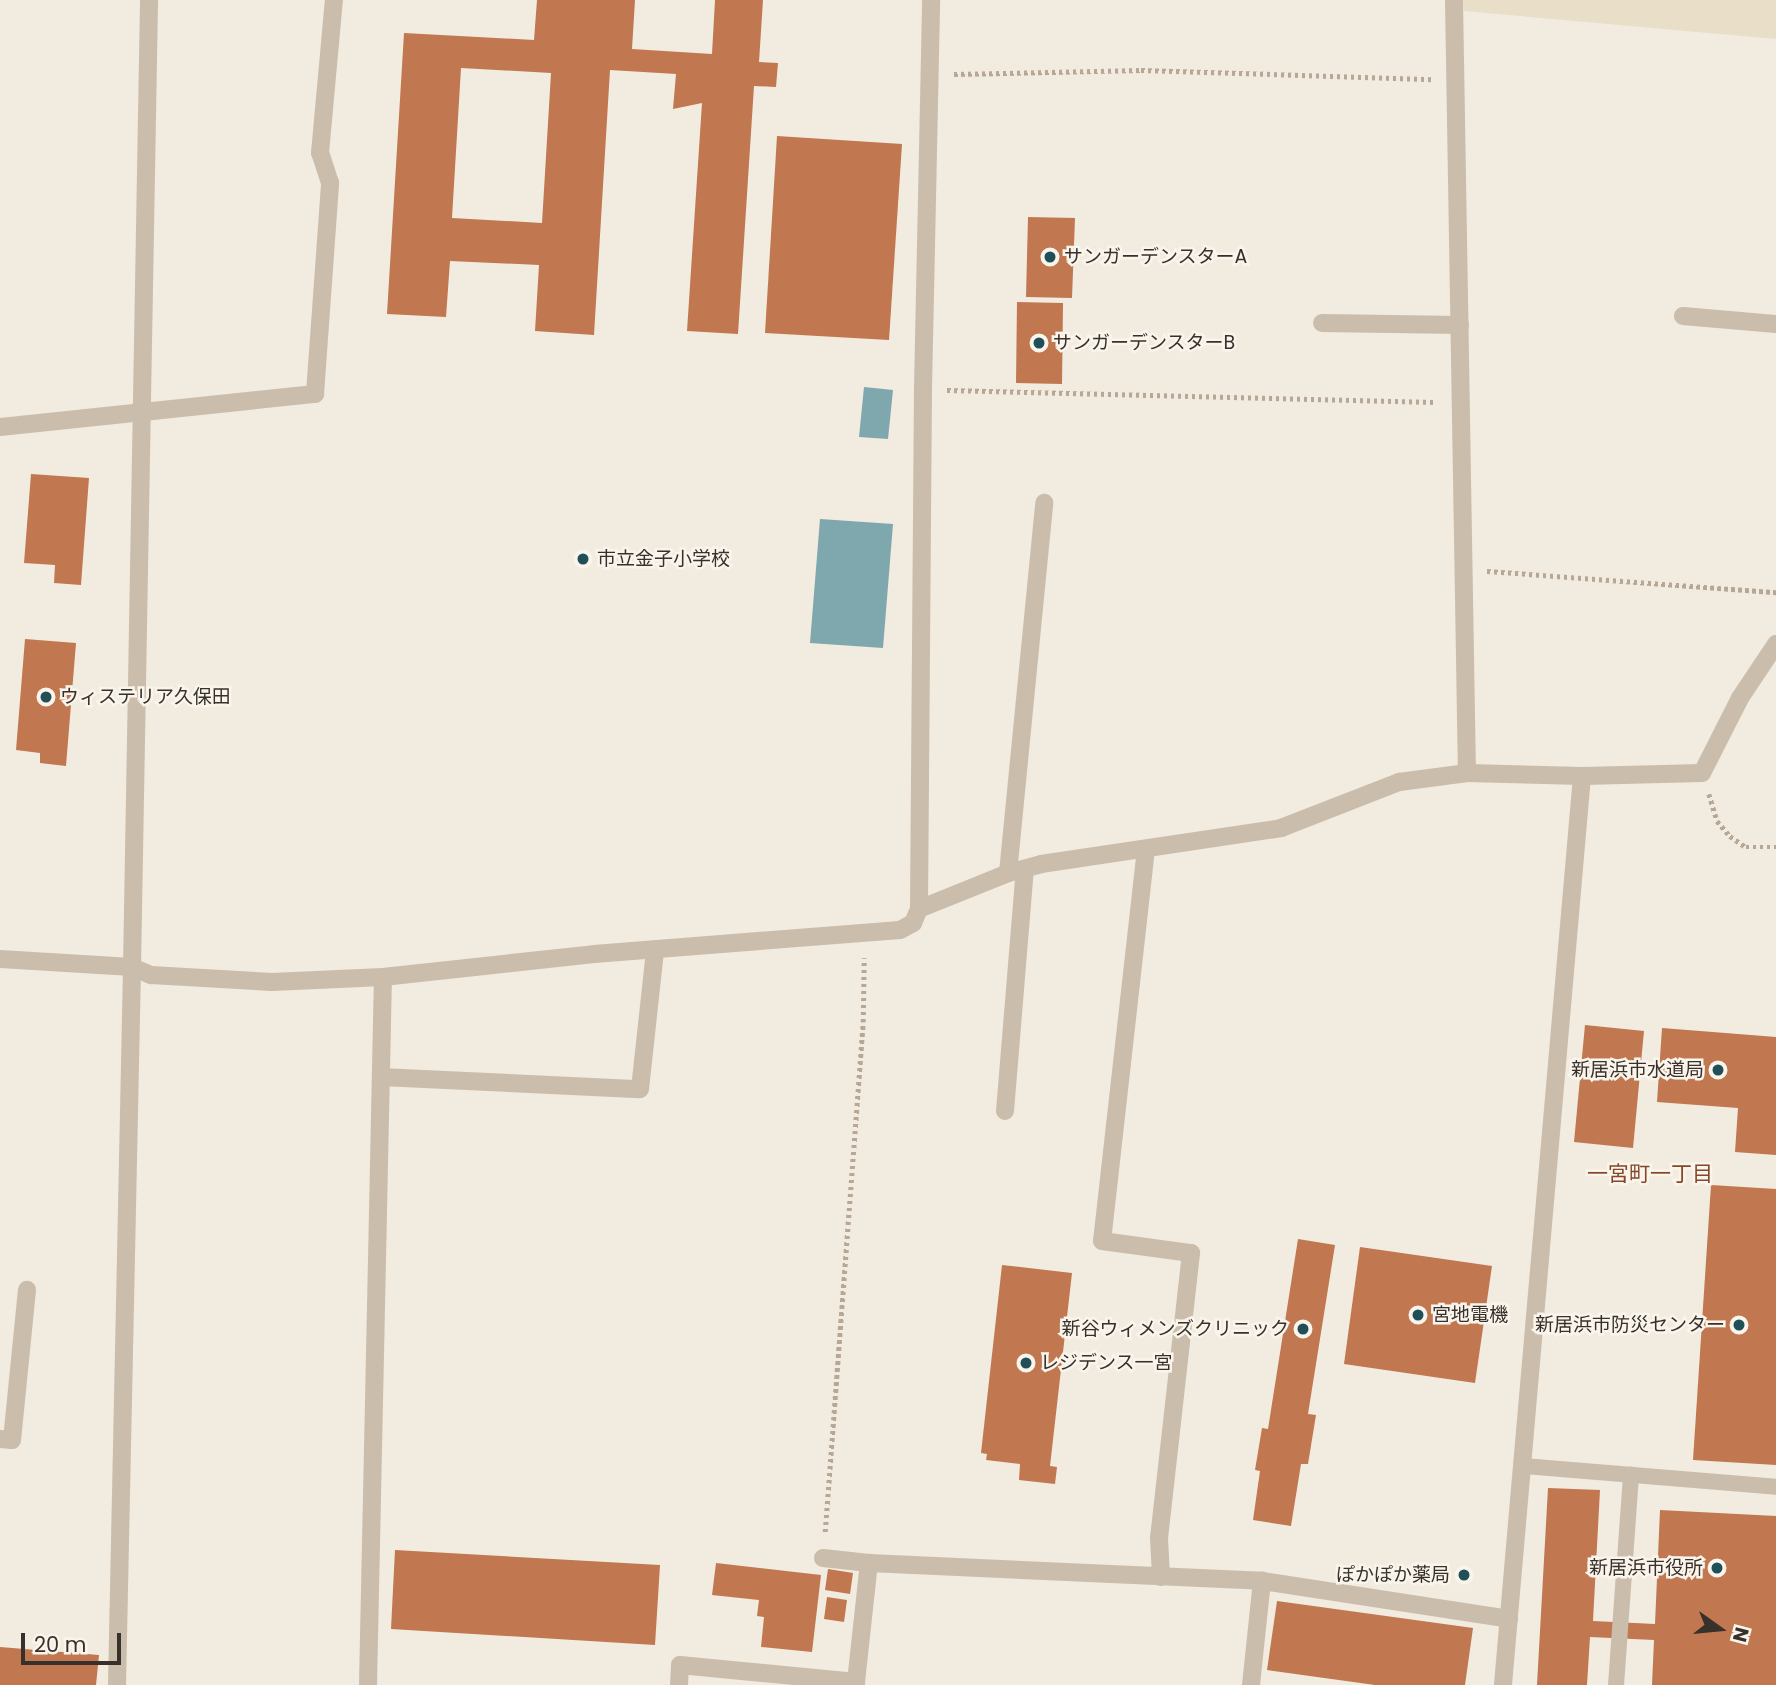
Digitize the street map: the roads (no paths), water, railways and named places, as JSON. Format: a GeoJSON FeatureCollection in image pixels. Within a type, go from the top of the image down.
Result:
{"type":"FeatureCollection","features":[{"type":"Feature","properties":{"kind":"street"},"geometry":{"type":"LineString","coordinates":[[117,1685],[149,0]]}},
{"type":"Feature","properties":{"kind":"street"},"geometry":{"type":"LineString","coordinates":[[0,427],[142,415],[315,394],[330,183],[320,153],[334,0]]}},
{"type":"Feature","properties":{"kind":"street"},"geometry":{"type":"LineString","coordinates":[[0,959],[132,967],[151,975],[272,982],[383,977],[594,954],[900,930],[913,923],[919,909],[923,389],[931,0]]}},
{"type":"Feature","properties":{"kind":"street"},"geometry":{"type":"LineString","coordinates":[[1454,0],[1466,773]]}},
{"type":"Feature","properties":{"kind":"street"},"geometry":{"type":"LineString","coordinates":[[1683,316],[1776,324]]}},
{"type":"Feature","properties":{"kind":"street"},"geometry":{"type":"LineString","coordinates":[[1322,323],[1460,325]]}},
{"type":"Feature","properties":{"kind":"street"},"geometry":{"type":"LineString","coordinates":[[1004,1111],[1017,871],[1044,503]]}},
{"type":"Feature","properties":{"kind":"street"},"geometry":{"type":"LineString","coordinates":[[919,909],[1041,864],[1281,828],[1399,782],[1466,773],[1582,776],[1702,773],[1740,698],[1776,644]]}},
{"type":"Feature","properties":{"kind":"street"},"geometry":{"type":"LineString","coordinates":[[1503,1685],[1582,776]]}},
{"type":"Feature","properties":{"kind":"street"},"geometry":{"type":"LineString","coordinates":[[1146,849],[1102,1241],[1191,1253],[1158,1538],[1161,1577]]}},
{"type":"Feature","properties":{"kind":"street"},"geometry":{"type":"LineString","coordinates":[[381,1077],[640,1089],[655,951]]}},
{"type":"Feature","properties":{"kind":"street"},"geometry":{"type":"LineString","coordinates":[[368,1685],[383,977]]}},
{"type":"Feature","properties":{"kind":"street"},"geometry":{"type":"LineString","coordinates":[[0,1439],[12,1440],[27,1290]]}},
{"type":"Feature","properties":{"kind":"street"},"geometry":{"type":"LineString","coordinates":[[823,1558],[869,1563],[1262,1581],[1509,1619]]}},
{"type":"Feature","properties":{"kind":"street"},"geometry":{"type":"LineString","coordinates":[[679,1685],[680,1665],[856,1682],[869,1563]]}},
{"type":"Feature","properties":{"kind":"street"},"geometry":{"type":"LineString","coordinates":[[1251,1685],[1262,1581]]}},
{"type":"Feature","properties":{"kind":"lane"},"geometry":{"type":"LineString","coordinates":[[1523,1466],[1776,1488]]}},
{"type":"Feature","properties":{"kind":"lane"},"geometry":{"type":"LineString","coordinates":[[1616,1685],[1631,1475]]}},
{"type":"Feature","properties":{"kind":"water"},"geometry":{"type":"Polygon","coordinates":[[[864,387],[893,390],[888,439],[859,437],[864,387]]]}},
{"type":"Feature","properties":{"kind":"water"},"geometry":{"type":"Polygon","coordinates":[[[820,519],[893,524],[883,648],[810,643],[820,519]]]}},
{"type":"Feature","properties":{"kind":"place","name":"サンガーデンスターA"},"geometry":{"type":"Point","coordinates":[1050,257]}},
{"type":"Feature","properties":{"kind":"place","name":"サンガーデンスターB"},"geometry":{"type":"Point","coordinates":[1039,343]}},
{"type":"Feature","properties":{"kind":"place","name":"市立金子小学校"},"geometry":{"type":"Point","coordinates":[583,559]}},
{"type":"Feature","properties":{"kind":"place","name":"ウィステリア久保田"},"geometry":{"type":"Point","coordinates":[46,697]}},
{"type":"Feature","properties":{"kind":"place","name":"新居浜市水道局"},"geometry":{"type":"Point","coordinates":[1718,1070]}},
{"type":"Feature","properties":{"kind":"place","name":"宮地電機"},"geometry":{"type":"Point","coordinates":[1418,1315]}},
{"type":"Feature","properties":{"kind":"place","name":"新居浜市防災センター"},"geometry":{"type":"Point","coordinates":[1739,1325]}},
{"type":"Feature","properties":{"kind":"place","name":"新谷ウィメンズクリニック"},"geometry":{"type":"Point","coordinates":[1303,1329]}},
{"type":"Feature","properties":{"kind":"place","name":"レジデンス一宮"},"geometry":{"type":"Point","coordinates":[1026,1363]}},
{"type":"Feature","properties":{"kind":"place","name":"新居浜市役所"},"geometry":{"type":"Point","coordinates":[1717,1568]}},
{"type":"Feature","properties":{"kind":"place","name":"ぽかぽか薬局"},"geometry":{"type":"Point","coordinates":[1464,1575]}},
{"type":"Feature","properties":{"kind":"district","name":"一宮町一丁目"},"geometry":{"type":"Point","coordinates":[1650,1174]}}]}
